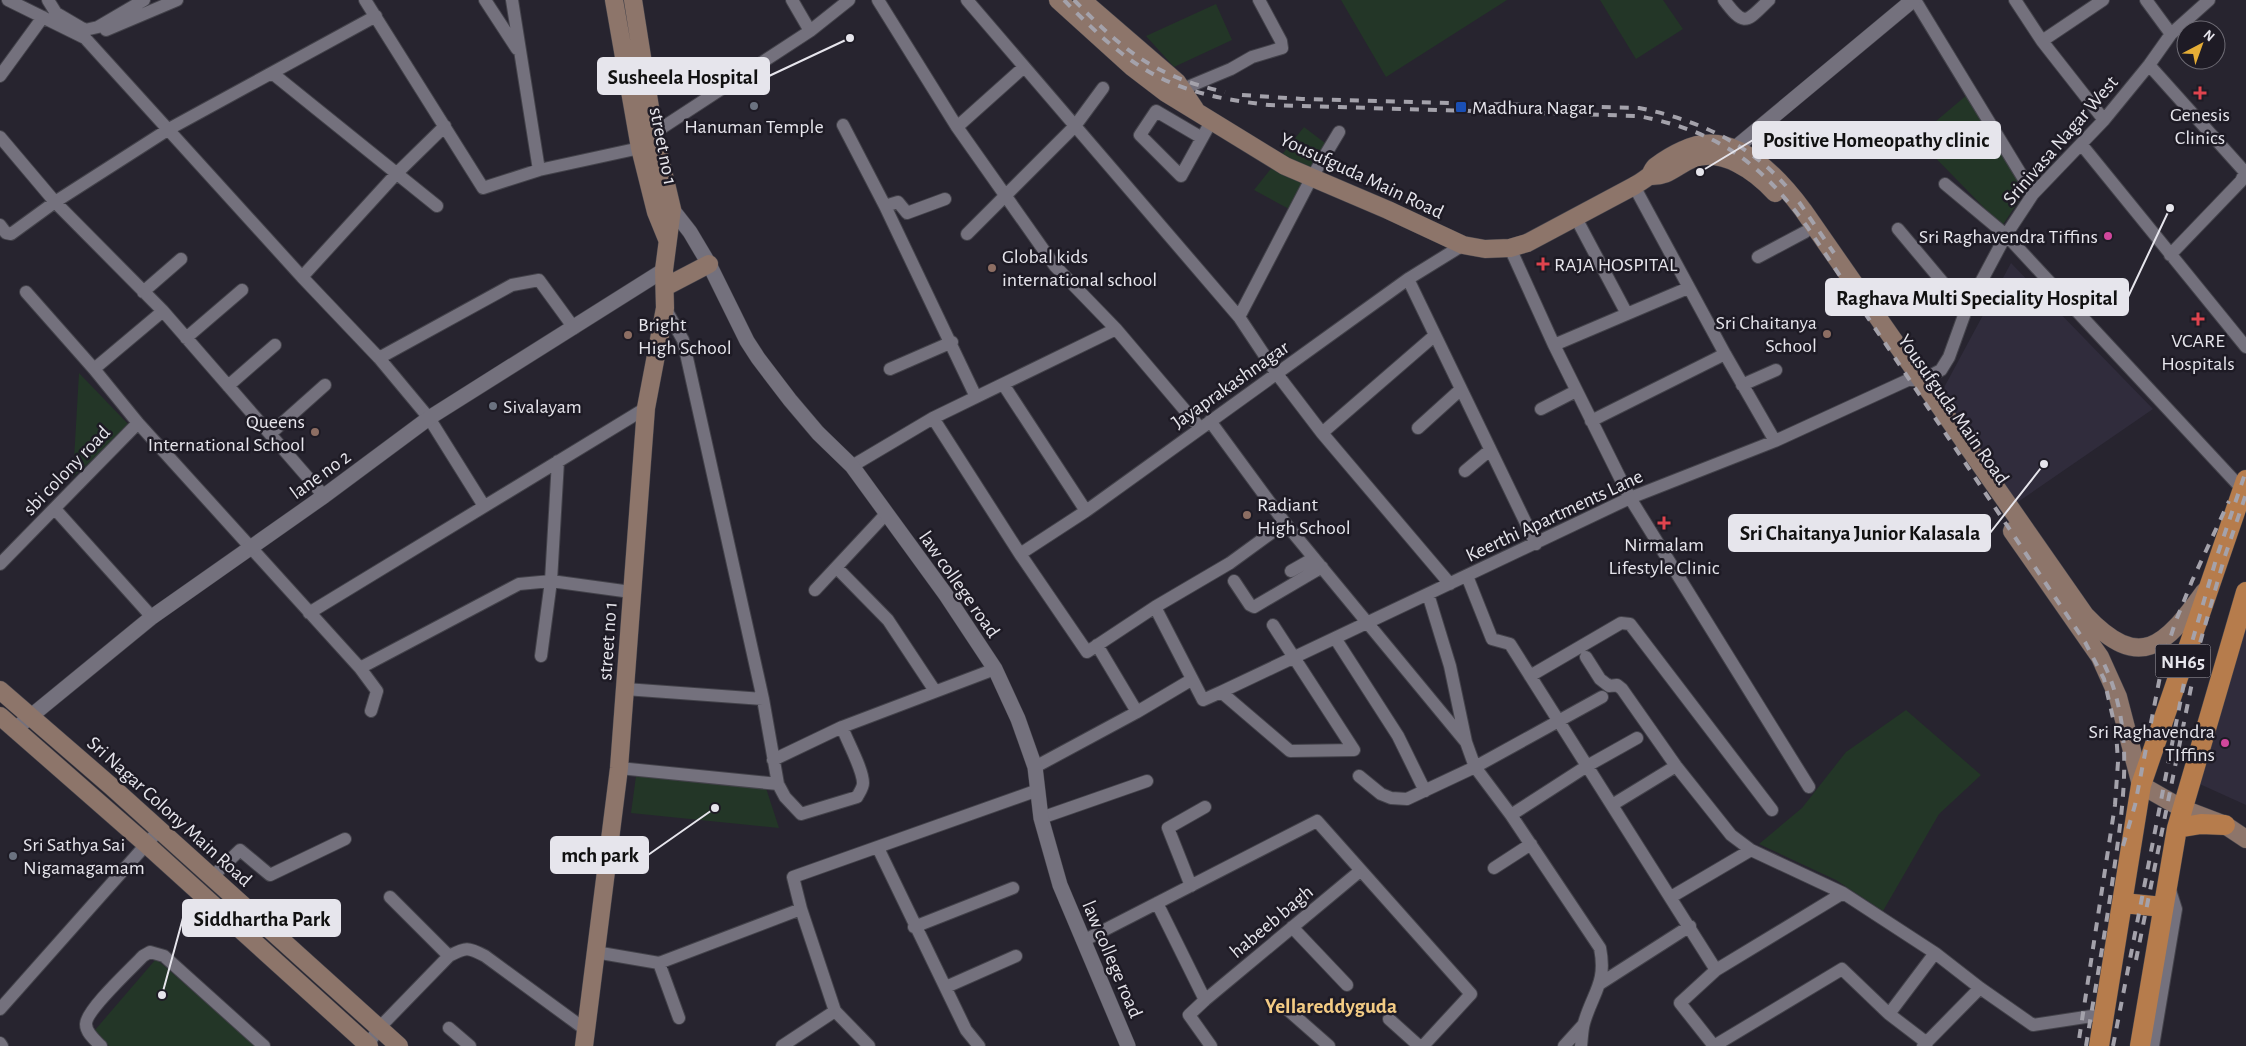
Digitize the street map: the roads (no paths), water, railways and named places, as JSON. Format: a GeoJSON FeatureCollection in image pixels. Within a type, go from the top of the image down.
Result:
{"type":"FeatureCollection","features":[{"type":"Feature","properties":{"kind":"highway","name":"NH65"},"geometry":{"type":"LineString","coordinates":[[2099,1046],[2106,1014],[2125,878],[2133,845],[2141,785],[2244,485]]}},
{"type":"Feature","properties":{"kind":"highway","name":"NH65"},"geometry":{"type":"LineString","coordinates":[[2140,1046],[2177,828],[2246,592]]}},
{"type":"Feature","properties":{"kind":"highway"},"geometry":{"type":"LineString","coordinates":[[2177,828],[2201,824],[2226,825]]}},
{"type":"Feature","properties":{"kind":"highway"},"geometry":{"type":"LineString","coordinates":[[2123,903],[2163,907]]}},
{"type":"Feature","properties":{"kind":"main road","name":"street no 1"},"geometry":{"type":"LineString","coordinates":[[585,1038],[619,768],[646,408],[665,308],[667,240],[664,210],[645,140],[614,0]]}},
{"type":"Feature","properties":{"kind":"main road","name":"street no 1"},"geometry":{"type":"LineString","coordinates":[[632,0],[645,140]]}},
{"type":"Feature","properties":{"kind":"main road","name":"Yousufguda Main Road"},"geometry":{"type":"LineString","coordinates":[[1058,0],[1132,67],[1178,101],[1195,109],[1285,166],[1463,245],[1485,250],[1510,248],[1527,243],[1634,186],[1649,176],[1655,166],[1682,150],[1695,145],[1708,144],[1734,149],[1764,166],[1788,191],[2100,657],[2118,697],[2141,785]]}},
{"type":"Feature","properties":{"kind":"main road"},"geometry":{"type":"LineString","coordinates":[[1088,2],[1183,89],[1195,109]]}},
{"type":"Feature","properties":{"kind":"main road","name":"Yousufguda Main Road"},"geometry":{"type":"LineString","coordinates":[[1649,176],[1661,176],[1692,159],[1703,156],[1723,158],[1748,170],[1767,184],[1915,380],[2085,615],[2109,638],[2122,645],[2140,648],[2153,646],[2167,637],[2185,618],[2209,585]]}},
{"type":"Feature","properties":{"kind":"main road"},"geometry":{"type":"LineString","coordinates":[[665,279],[709,264]]}},
{"type":"Feature","properties":{"kind":"main road","name":"Sri Nagar Colony Main Road"},"geometry":{"type":"LineString","coordinates":[[0,690],[380,1027],[399,1046]]}},
{"type":"Feature","properties":{"kind":"main road","name":"Sri Nagar Colony Main Road"},"geometry":{"type":"LineString","coordinates":[[0,716],[146,844],[368,1046]]}},
{"type":"Feature","properties":{"kind":"main road"},"geometry":{"type":"LineString","coordinates":[[2141,785],[2183,809],[2226,825],[2246,839]]}},
{"type":"Feature","properties":{"kind":"street"},"geometry":{"type":"LineString","coordinates":[[8,0],[85,38],[302,277],[379,358],[429,418],[484,506]]}},
{"type":"Feature","properties":{"kind":"street"},"geometry":{"type":"LineString","coordinates":[[48,0],[56,13],[85,30],[98,27],[144,0]]}},
{"type":"Feature","properties":{"kind":"street"},"geometry":{"type":"LineString","coordinates":[[366,0],[483,188],[645,140],[810,31],[849,0]]}},
{"type":"Feature","properties":{"kind":"street"},"geometry":{"type":"LineString","coordinates":[[485,0],[520,53]]}},
{"type":"Feature","properties":{"kind":"street"},"geometry":{"type":"LineString","coordinates":[[512,0],[539,170]]}},
{"type":"Feature","properties":{"kind":"street"},"geometry":{"type":"LineString","coordinates":[[792,0],[810,31]]}},
{"type":"Feature","properties":{"kind":"street"},"geometry":{"type":"LineString","coordinates":[[878,0],[957,127],[1055,266],[1205,425],[1466,742]]}},
{"type":"Feature","properties":{"kind":"street"},"geometry":{"type":"LineString","coordinates":[[967,0],[1238,317],[1277,374],[1322,433],[1450,584]]}},
{"type":"Feature","properties":{"kind":"street"},"geometry":{"type":"LineString","coordinates":[[1183,89],[1231,70],[1252,57],[1282,48],[1281,41],[1259,0]]}},
{"type":"Feature","properties":{"kind":"street"},"geometry":{"type":"LineString","coordinates":[[1724,0],[1737,18],[1743,20],[1750,18],[1769,0]]}},
{"type":"Feature","properties":{"kind":"street"},"geometry":{"type":"LineString","coordinates":[[1734,149],[1914,0],[2033,194]]}},
{"type":"Feature","properties":{"kind":"street"},"geometry":{"type":"LineString","coordinates":[[2015,0],[2042,41],[2104,120]]}},
{"type":"Feature","properties":{"kind":"street"},"geometry":{"type":"LineString","coordinates":[[2042,41],[2103,0]]}},
{"type":"Feature","properties":{"kind":"street"},"geometry":{"type":"LineString","coordinates":[[2146,0],[2171,34]]}},
{"type":"Feature","properties":{"kind":"street","name":"Srinivasa Nagar West"},"geometry":{"type":"LineString","coordinates":[[1915,380],[1940,370],[1949,357],[1966,310],[2006,235],[2033,194],[2104,120],[2149,65],[2171,34],[2209,0]]}},
{"type":"Feature","properties":{"kind":"street"},"geometry":{"type":"LineString","coordinates":[[85,38],[172,1]]}},
{"type":"Feature","properties":{"kind":"street"},"geometry":{"type":"LineString","coordinates":[[0,225],[6,233],[11,234],[55,202],[169,129],[376,16]]}},
{"type":"Feature","properties":{"kind":"street"},"geometry":{"type":"LineString","coordinates":[[0,76],[43,17]]}},
{"type":"Feature","properties":{"kind":"street"},"geometry":{"type":"LineString","coordinates":[[2149,65],[2245,172],[2241,181],[2170,255]]}},
{"type":"Feature","properties":{"kind":"street"},"geometry":{"type":"LineString","coordinates":[[957,127],[1024,67]]}},
{"type":"Feature","properties":{"kind":"street"},"geometry":{"type":"LineString","coordinates":[[272,73],[437,206]]}},
{"type":"Feature","properties":{"kind":"street"},"geometry":{"type":"LineString","coordinates":[[967,234],[1075,126],[1104,88]]}},
{"type":"Feature","properties":{"kind":"street"},"geometry":{"type":"LineString","coordinates":[[1202,138],[1156,111],[1140,134],[1181,176],[1212,120]]}},
{"type":"Feature","properties":{"kind":"street"},"geometry":{"type":"LineString","coordinates":[[843,125],[952,342],[976,397]]}},
{"type":"Feature","properties":{"kind":"street"},"geometry":{"type":"LineString","coordinates":[[302,277],[397,173],[445,126]]}},
{"type":"Feature","properties":{"kind":"street"},"geometry":{"type":"LineString","coordinates":[[1238,317],[1312,178],[1339,132]]}},
{"type":"Feature","properties":{"kind":"street"},"geometry":{"type":"LineString","coordinates":[[0,138],[55,202],[163,311],[324,496]]}},
{"type":"Feature","properties":{"kind":"street"},"geometry":{"type":"LineString","coordinates":[[2081,144],[2246,347]]}},
{"type":"Feature","properties":{"kind":"street"},"geometry":{"type":"LineString","coordinates":[[1945,184],[2006,235],[2244,485]]}},
{"type":"Feature","properties":{"kind":"street"},"geometry":{"type":"LineString","coordinates":[[1634,186],[1688,288],[1775,441]]}},
{"type":"Feature","properties":{"kind":"street"},"geometry":{"type":"LineString","coordinates":[[885,206],[898,202],[907,213],[945,199]]}},
{"type":"Feature","properties":{"kind":"street","name":"law college road"},"geometry":{"type":"LineString","coordinates":[[664,210],[685,224],[709,264],[747,341],[758,358],[806,420],[852,466],[885,515],[946,595],[995,669],[1018,719],[1035,767],[1041,818],[1060,885],[1126,1045]]}},
{"type":"Feature","properties":{"kind":"street"},"geometry":{"type":"LineString","coordinates":[[1576,218],[1627,314]]}},
{"type":"Feature","properties":{"kind":"street"},"geometry":{"type":"LineString","coordinates":[[1898,229],[1966,310]]}},
{"type":"Feature","properties":{"kind":"street"},"geometry":{"type":"LineString","coordinates":[[1758,257],[1805,232]]}},
{"type":"Feature","properties":{"kind":"street","name":"Jayaprakashnagar"},"geometry":{"type":"LineString","coordinates":[[1020,554],[1086,511],[1408,279],[1463,245]]}},
{"type":"Feature","properties":{"kind":"street"},"geometry":{"type":"LineString","coordinates":[[1510,248],[1590,421],[1630,498],[1809,786]]}},
{"type":"Feature","properties":{"kind":"street"},"geometry":{"type":"LineString","coordinates":[[143,292],[181,259]]}},
{"type":"Feature","properties":{"kind":"street","name":"lane no 2"},"geometry":{"type":"LineString","coordinates":[[14,730],[152,617],[324,496],[429,418],[574,328],[665,279]]}},
{"type":"Feature","properties":{"kind":"street"},"geometry":{"type":"LineString","coordinates":[[1408,279],[1536,544]]}},
{"type":"Feature","properties":{"kind":"street"},"geometry":{"type":"LineString","coordinates":[[379,358],[512,285],[539,280],[574,328]]}},
{"type":"Feature","properties":{"kind":"street"},"geometry":{"type":"LineString","coordinates":[[1554,345],[1688,288]]}},
{"type":"Feature","properties":{"kind":"street"},"geometry":{"type":"LineString","coordinates":[[186,338],[242,290]]}},
{"type":"Feature","properties":{"kind":"street"},"geometry":{"type":"LineString","coordinates":[[26,292],[94,369],[138,424],[360,668],[378,691],[371,711]]}},
{"type":"Feature","properties":{"kind":"street"},"geometry":{"type":"LineString","coordinates":[[665,308],[683,340],[763,699],[778,784],[785,797],[801,814],[857,798],[863,784],[842,727]]}},
{"type":"Feature","properties":{"kind":"street"},"geometry":{"type":"LineString","coordinates":[[94,369],[163,311]]}},
{"type":"Feature","properties":{"kind":"street"},"geometry":{"type":"LineString","coordinates":[[852,466],[933,418],[1116,329]]}},
{"type":"Feature","properties":{"kind":"street"},"geometry":{"type":"LineString","coordinates":[[1322,433],[1434,336]]}},
{"type":"Feature","properties":{"kind":"street"},"geometry":{"type":"LineString","coordinates":[[890,369],[952,342]]}},
{"type":"Feature","properties":{"kind":"street"},"geometry":{"type":"LineString","coordinates":[[228,386],[275,345]]}},
{"type":"Feature","properties":{"kind":"street"},"geometry":{"type":"LineString","coordinates":[[1590,421],[1725,354]]}},
{"type":"Feature","properties":{"kind":"street"},"geometry":{"type":"LineString","coordinates":[[1742,385],[1776,370]]}},
{"type":"Feature","properties":{"kind":"street","name":"Keerthi Apartments Lane"},"geometry":{"type":"LineString","coordinates":[[1191,680],[1203,700],[1294,659],[1630,498],[1775,441],[1915,380]]}},
{"type":"Feature","properties":{"kind":"street"},"geometry":{"type":"LineString","coordinates":[[1003,384],[1086,511]]}},
{"type":"Feature","properties":{"kind":"street"},"geometry":{"type":"LineString","coordinates":[[270,434],[325,385]]}},
{"type":"Feature","properties":{"kind":"street"},"geometry":{"type":"LineString","coordinates":[[1418,428],[1460,390]]}},
{"type":"Feature","properties":{"kind":"street"},"geometry":{"type":"LineString","coordinates":[[1541,408],[1576,391]]}},
{"type":"Feature","properties":{"kind":"street"},"geometry":{"type":"LineString","coordinates":[[309,613],[646,408]]}},
{"type":"Feature","properties":{"kind":"street"},"geometry":{"type":"LineString","coordinates":[[933,418],[1020,554],[1092,648],[1136,712]]}},
{"type":"Feature","properties":{"kind":"street","name":"sbi colony road"},"geometry":{"type":"LineString","coordinates":[[0,564],[138,424]]}},
{"type":"Feature","properties":{"kind":"street"},"geometry":{"type":"LineString","coordinates":[[1465,471],[1490,450]]}},
{"type":"Feature","properties":{"kind":"street"},"geometry":{"type":"LineString","coordinates":[[541,656],[551,581],[558,461]]}},
{"type":"Feature","properties":{"kind":"street"},"geometry":{"type":"LineString","coordinates":[[55,509],[152,617]]}},
{"type":"Feature","properties":{"kind":"street"},"geometry":{"type":"LineString","coordinates":[[815,590],[885,515]]}},
{"type":"Feature","properties":{"kind":"street"},"geometry":{"type":"LineString","coordinates":[[1092,648],[1155,607],[1230,563],[1285,523]]}},
{"type":"Feature","properties":{"kind":"street"},"geometry":{"type":"LineString","coordinates":[[1234,581],[1250,605],[1254,607],[1296,569],[1318,563]]}},
{"type":"Feature","properties":{"kind":"street"},"geometry":{"type":"LineString","coordinates":[[837,568],[888,620],[935,691]]}},
{"type":"Feature","properties":{"kind":"street"},"geometry":{"type":"LineString","coordinates":[[1467,576],[1492,639],[1510,644],[1690,926],[1716,970]]}},
{"type":"Feature","properties":{"kind":"street"},"geometry":{"type":"LineString","coordinates":[[360,668],[519,584],[551,581],[631,592]]}},
{"type":"Feature","properties":{"kind":"street"},"geometry":{"type":"LineString","coordinates":[[1428,594],[1450,666],[1466,742],[1475,767],[1511,815],[1600,948],[1603,964],[1601,983],[1583,1026],[1581,1046]]}},
{"type":"Feature","properties":{"kind":"street"},"geometry":{"type":"LineString","coordinates":[[1035,767],[1191,680],[1155,607]]}},
{"type":"Feature","properties":{"kind":"street"},"geometry":{"type":"LineString","coordinates":[[1530,676],[1621,623],[1630,624],[1772,810]]}},
{"type":"Feature","properties":{"kind":"street"},"geometry":{"type":"LineString","coordinates":[[1221,692],[1290,751],[1354,750],[1273,625]]}},
{"type":"Feature","properties":{"kind":"street"},"geometry":{"type":"LineString","coordinates":[[1335,638],[1398,736],[1425,791]]}},
{"type":"Feature","properties":{"kind":"street"},"geometry":{"type":"LineString","coordinates":[[1586,657],[1600,679],[1609,686],[1617,685],[1622,688],[1676,766],[1731,835],[1751,850],[1843,893],[1934,953],[2033,1025],[2106,1014]]}},
{"type":"Feature","properties":{"kind":"street"},"geometry":{"type":"LineString","coordinates":[[773,760],[842,727],[995,669]]}},
{"type":"Feature","properties":{"kind":"street"},"geometry":{"type":"LineString","coordinates":[[625,690],[763,699]]}},
{"type":"Feature","properties":{"kind":"street"},"geometry":{"type":"LineString","coordinates":[[1359,776],[1381,794],[1391,798],[1407,799],[1475,767],[1602,697]]}},
{"type":"Feature","properties":{"kind":"street"},"geometry":{"type":"LineString","coordinates":[[1511,815],[1587,766],[1637,738]]}},
{"type":"Feature","properties":{"kind":"street"},"geometry":{"type":"LineString","coordinates":[[1612,805],[1676,766]]}},
{"type":"Feature","properties":{"kind":"street"},"geometry":{"type":"LineString","coordinates":[[619,768],[778,784]]}},
{"type":"Feature","properties":{"kind":"street"},"geometry":{"type":"LineString","coordinates":[[1041,818],[1147,781]]}},
{"type":"Feature","properties":{"kind":"street"},"geometry":{"type":"LineString","coordinates":[[869,1046],[836,1011],[801,909],[793,877],[1038,790]]}},
{"type":"Feature","properties":{"kind":"street"},"geometry":{"type":"LineString","coordinates":[[1191,886],[1168,828],[1205,807]]}},
{"type":"Feature","properties":{"kind":"street"},"geometry":{"type":"LineString","coordinates":[[1083,941],[1317,821],[1471,994],[1423,1046]]}},
{"type":"Feature","properties":{"kind":"street"},"geometry":{"type":"LineString","coordinates":[[0,1009],[159,830]]}},
{"type":"Feature","properties":{"kind":"street"},"geometry":{"type":"LineString","coordinates":[[211,878],[240,850],[270,875],[345,839]]}},
{"type":"Feature","properties":{"kind":"street"},"geometry":{"type":"LineString","coordinates":[[1494,868],[1531,844]]}},
{"type":"Feature","properties":{"kind":"street"},"geometry":{"type":"LineString","coordinates":[[878,848],[914,927],[927,946],[966,1030],[979,1046]]}},
{"type":"Feature","properties":{"kind":"street"},"geometry":{"type":"LineString","coordinates":[[1671,897],[1751,850]]}},
{"type":"Feature","properties":{"kind":"street","name":"habeeb bagh"},"geometry":{"type":"LineString","coordinates":[[1211,1046],[1189,1016],[1205,1000],[1360,871]]}},
{"type":"Feature","properties":{"kind":"street"},"geometry":{"type":"LineString","coordinates":[[2152,1046],[2176,909],[2167,882]]}},
{"type":"Feature","properties":{"kind":"street"},"geometry":{"type":"LineString","coordinates":[[914,927],[1013,888]]}},
{"type":"Feature","properties":{"kind":"street"},"geometry":{"type":"LineString","coordinates":[[1843,893],[1716,970],[1680,1003],[1714,1046],[1842,969],[1925,1045],[1980,988]]}},
{"type":"Feature","properties":{"kind":"street"},"geometry":{"type":"LineString","coordinates":[[390,898],[449,956]]}},
{"type":"Feature","properties":{"kind":"street"},"geometry":{"type":"LineString","coordinates":[[1157,903],[1205,1000]]}},
{"type":"Feature","properties":{"kind":"street"},"geometry":{"type":"LineString","coordinates":[[595,952],[659,963],[801,909]]}},
{"type":"Feature","properties":{"kind":"street"},"geometry":{"type":"LineString","coordinates":[[1601,983],[1690,926]]}},
{"type":"Feature","properties":{"kind":"street"},"geometry":{"type":"LineString","coordinates":[[1292,928],[1347,986]]}},
{"type":"Feature","properties":{"kind":"street"},"geometry":{"type":"LineString","coordinates":[[368,1046],[380,1027],[449,956],[463,948],[472,949],[585,1038]]}},
{"type":"Feature","properties":{"kind":"street"},"geometry":{"type":"LineString","coordinates":[[101,1046],[89,1033],[86,1025],[90,1012],[143,956],[150,952],[164,956],[264,1046]]}},
{"type":"Feature","properties":{"kind":"street"},"geometry":{"type":"LineString","coordinates":[[1889,1014],[1934,953]]}},
{"type":"Feature","properties":{"kind":"street"},"geometry":{"type":"LineString","coordinates":[[946,987],[1016,956]]}},
{"type":"Feature","properties":{"kind":"street"},"geometry":{"type":"LineString","coordinates":[[659,963],[679,1018]]}},
{"type":"Feature","properties":{"kind":"street"},"geometry":{"type":"LineString","coordinates":[[1288,1010],[1329,1046]]}},
{"type":"Feature","properties":{"kind":"street"},"geometry":{"type":"LineString","coordinates":[[782,1046],[836,1011]]}},
{"type":"Feature","properties":{"kind":"street"},"geometry":{"type":"LineString","coordinates":[[1389,1019],[1419,1046]]}},
{"type":"Feature","properties":{"kind":"street"},"geometry":{"type":"LineString","coordinates":[[1564,1046],[1583,1026]]}},
{"type":"Feature","properties":{"kind":"street"},"geometry":{"type":"LineString","coordinates":[[449,1028],[470,1046]]}},
{"type":"Feature","properties":{"kind":"railway"},"geometry":{"type":"LineString","coordinates":[[1064,0],[1111,45],[1133,62],[1178,86],[1204,94],[1269,105],[1638,116],[1666,122],[1714,141],[1735,153],[1773,185],[1808,228],[2085,642],[2104,679],[2116,731],[2118,762],[2115,805],[2078,1046]]}},
{"type":"Feature","properties":{"kind":"railway"},"geometry":{"type":"LineString","coordinates":[[1074,0],[1109,34],[1142,59],[1178,78],[1225,92]]}},
{"type":"Feature","properties":{"kind":"railway"},"geometry":{"type":"LineString","coordinates":[[1242,95],[1302,99],[1639,108],[1680,119],[1719,135],[1754,157],[1771,170],[1786,186]]}},
{"type":"Feature","properties":{"kind":"railway"},"geometry":{"type":"LineString","coordinates":[[1799,202],[1834,253]]}},
{"type":"Feature","properties":{"kind":"railway"},"geometry":{"type":"LineString","coordinates":[[2113,1046],[2192,642],[2217,556],[2246,471]]}},
{"type":"Feature","properties":{"kind":"railway"},"geometry":{"type":"LineString","coordinates":[[2136,960],[2200,643],[2224,559],[2246,494]]}},
{"type":"Feature","properties":{"kind":"railway"},"geometry":{"type":"LineString","coordinates":[[2123,846],[2135,805],[2163,661],[2175,623],[2192,581],[2229,501]]}},
{"type":"Feature","properties":{"kind":"railway"},"geometry":{"type":"LineString","coordinates":[[2086,1046],[2107,920],[2123,794],[2123,738],[2119,711],[2112,684],[2101,658]]}},
{"type":"Feature","properties":{"kind":"place","name":"Susheela Hospital"},"geometry":{"type":"Point","coordinates":[850,38]}},
{"type":"Feature","properties":{"kind":"place","name":"Genesis Clinics"},"geometry":{"type":"Point","coordinates":[2200,93]}},
{"type":"Feature","properties":{"kind":"place","name":"Hanuman Temple"},"geometry":{"type":"Point","coordinates":[754,106]}},
{"type":"Feature","properties":{"kind":"place","name":"Madhura Nagar"},"geometry":{"type":"Point","coordinates":[1461,107]}},
{"type":"Feature","properties":{"kind":"place","name":"Positive Homeopathy clinic"},"geometry":{"type":"Point","coordinates":[1700,172]}},
{"type":"Feature","properties":{"kind":"place","name":"Raghava Multi Speciality Hospital"},"geometry":{"type":"Point","coordinates":[2170,208]}},
{"type":"Feature","properties":{"kind":"place","name":"Sri Raghavendra Tiffins"},"geometry":{"type":"Point","coordinates":[2108,236]}},
{"type":"Feature","properties":{"kind":"place","name":"RAJA HOSPITAL"},"geometry":{"type":"Point","coordinates":[1543,264]}},
{"type":"Feature","properties":{"kind":"place","name":"Global kids international school"},"geometry":{"type":"Point","coordinates":[992,268]}},
{"type":"Feature","properties":{"kind":"place","name":"VCARE Hospitals"},"geometry":{"type":"Point","coordinates":[2198,319]}},
{"type":"Feature","properties":{"kind":"place","name":"Sri Chaitanya School"},"geometry":{"type":"Point","coordinates":[1827,334]}},
{"type":"Feature","properties":{"kind":"place","name":"Bright High School"},"geometry":{"type":"Point","coordinates":[628,335]}},
{"type":"Feature","properties":{"kind":"place","name":"Sivalayam"},"geometry":{"type":"Point","coordinates":[493,406]}},
{"type":"Feature","properties":{"kind":"place","name":"Queens International School"},"geometry":{"type":"Point","coordinates":[315,432]}},
{"type":"Feature","properties":{"kind":"place","name":"Sri Chaitanya Junior Kalasala"},"geometry":{"type":"Point","coordinates":[2044,464]}},
{"type":"Feature","properties":{"kind":"place","name":"Radiant High School"},"geometry":{"type":"Point","coordinates":[1247,515]}},
{"type":"Feature","properties":{"kind":"place","name":"Nirmalam Lifestyle Clinic"},"geometry":{"type":"Point","coordinates":[1664,523]}},
{"type":"Feature","properties":{"kind":"place","name":"Sri Raghavendra TIffins"},"geometry":{"type":"Point","coordinates":[2225,743]}},
{"type":"Feature","properties":{"kind":"place","name":"mch park"},"geometry":{"type":"Point","coordinates":[715,808]}},
{"type":"Feature","properties":{"kind":"place","name":"Sri Sathya Sai Nigamagamam"},"geometry":{"type":"Point","coordinates":[13,856]}},
{"type":"Feature","properties":{"kind":"place","name":"Siddhartha Park"},"geometry":{"type":"Point","coordinates":[162,995]}},
{"type":"Feature","properties":{"kind":"district","name":"Yellareddyguda"},"geometry":{"type":"Point","coordinates":[1331,1006]}}]}
